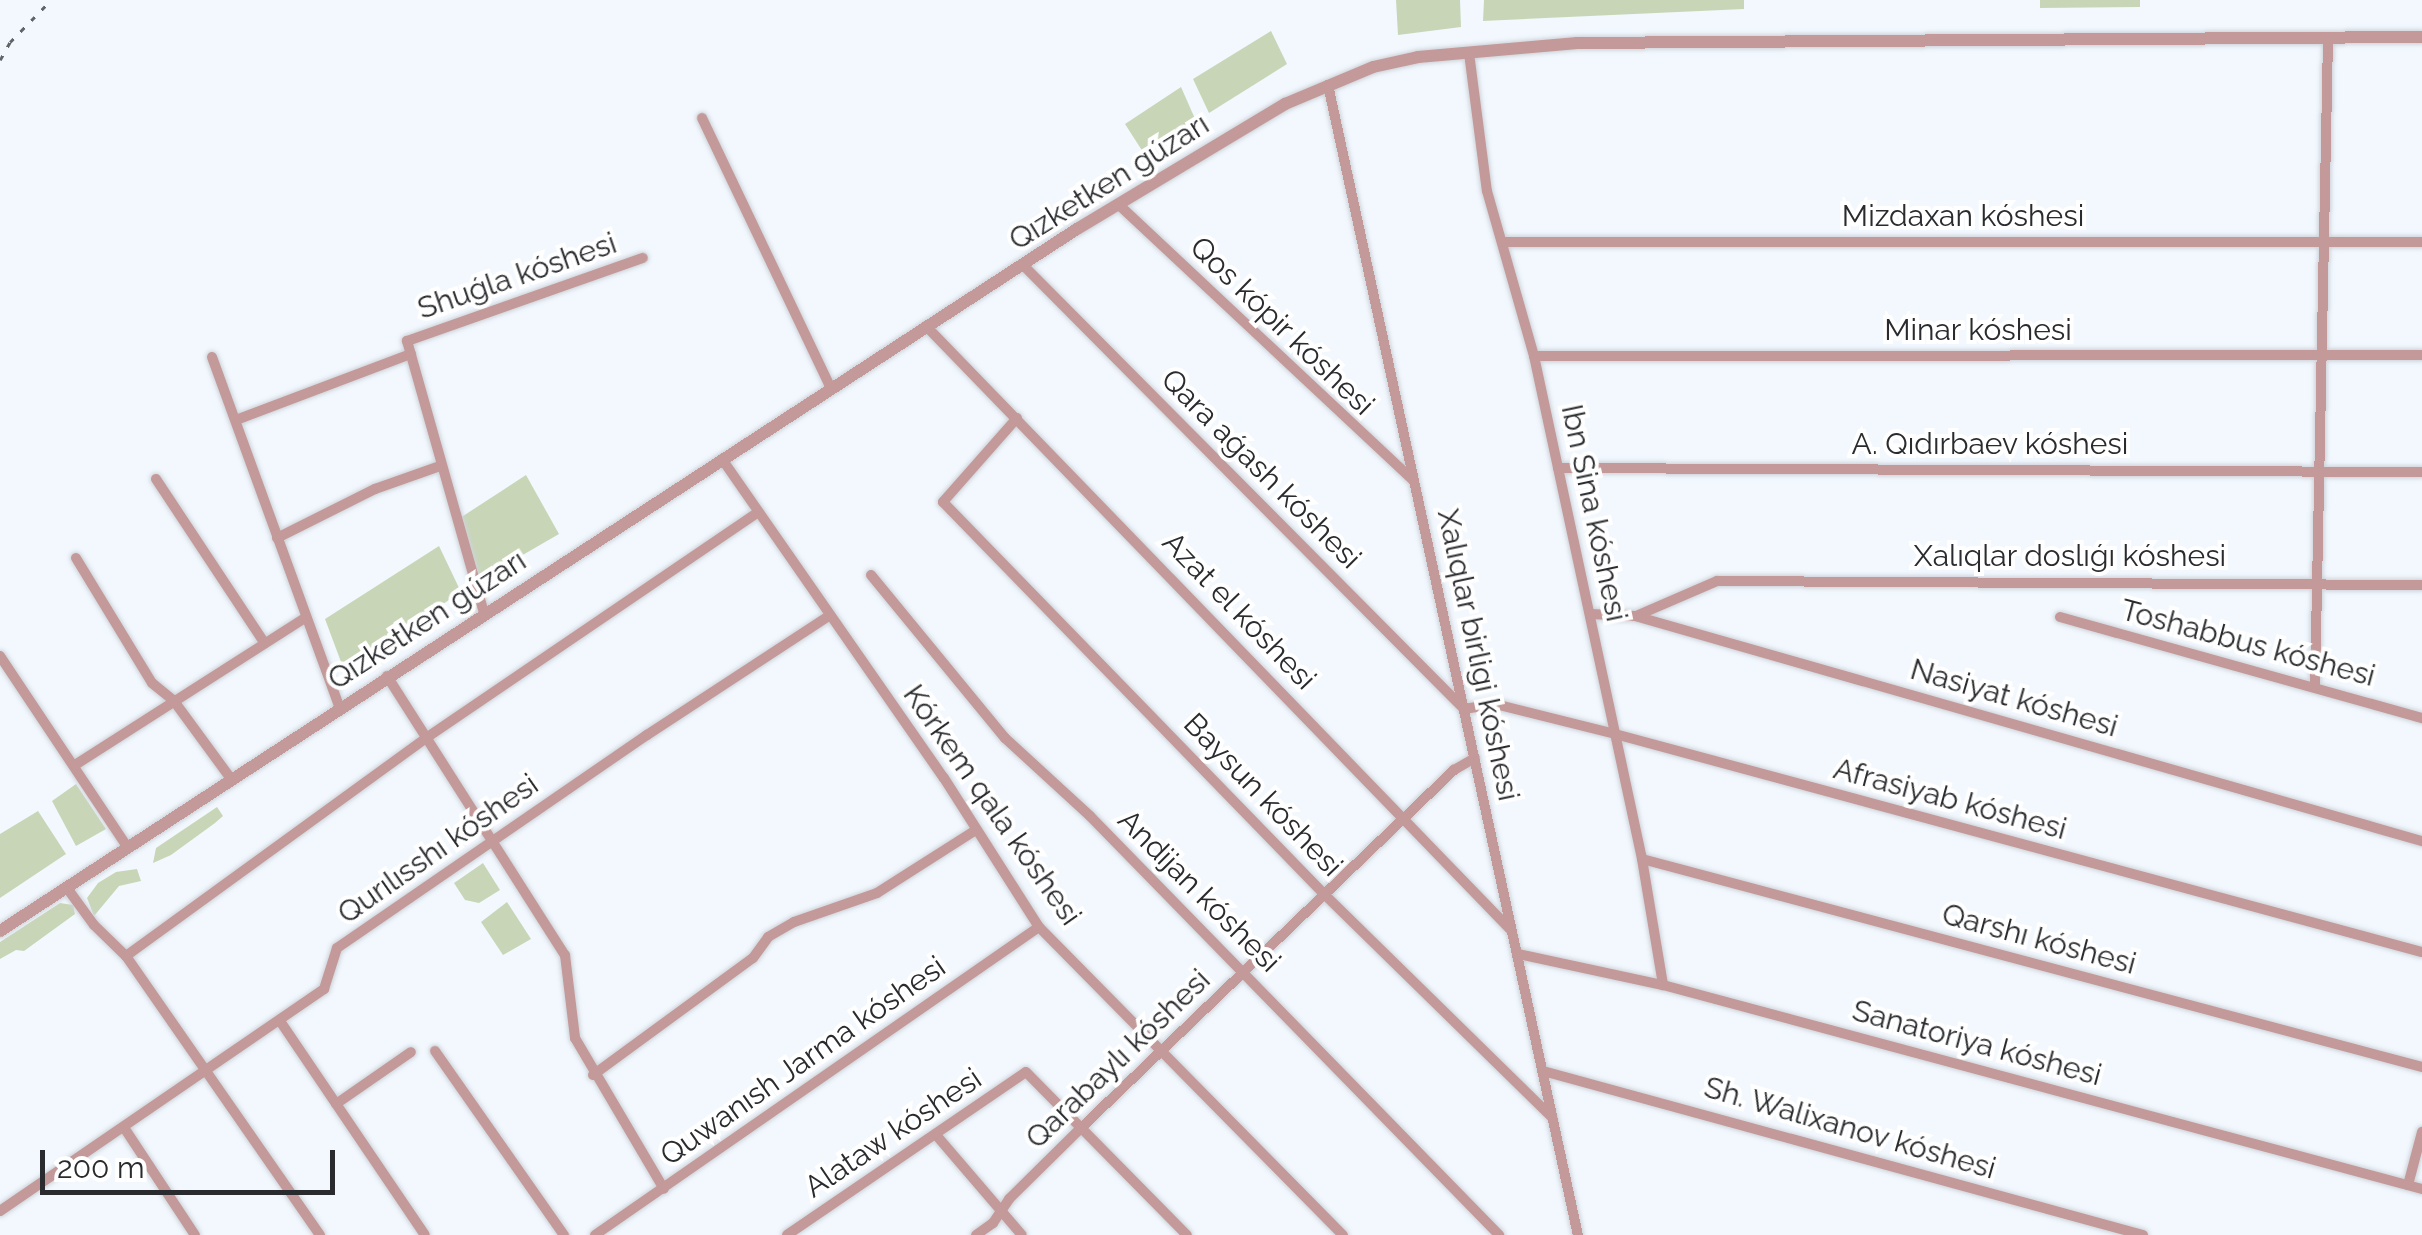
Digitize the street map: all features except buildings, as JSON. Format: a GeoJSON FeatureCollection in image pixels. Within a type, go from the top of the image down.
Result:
{"type":"FeatureCollection","features":[{"type":"Feature","properties":{"kind":"street"},"geometry":{"type":"LineString","coordinates":[[2315,686],[2328,37]]}},
{"type":"Feature","properties":{"kind":"street","name":"Qızketken gúzarı"},"geometry":{"type":"LineString","coordinates":[[0,931],[339,706],[1022,264],[1285,104],[1328,86],[1418,56],[1577,43],[2422,37]]}},
{"type":"Feature","properties":{"kind":"street","name":"Ibn Sina kóshesi"},"geometry":{"type":"LineString","coordinates":[[1469,53],[1487,191],[1534,356],[1642,859],[1664,985]]}},
{"type":"Feature","properties":{"kind":"street","name":"Xalıqlar birligi kóshesi"},"geometry":{"type":"LineString","coordinates":[[1328,86],[1578,1235]]}},
{"type":"Feature","properties":{"kind":"street"},"geometry":{"type":"LineString","coordinates":[[702,118],[831,388]]}},
{"type":"Feature","properties":{"kind":"street","name":"Qos kópir kóshesi"},"geometry":{"type":"LineString","coordinates":[[1118,204],[1414,481]]}},
{"type":"Feature","properties":{"kind":"street","name":"Mizdaxan kóshesi"},"geometry":{"type":"LineString","coordinates":[[1504,242],[2422,242]]}},
{"type":"Feature","properties":{"kind":"street","name":"Shuǵla kóshesi"},"geometry":{"type":"LineString","coordinates":[[236,420],[411,354],[408,341],[643,258]]}},
{"type":"Feature","properties":{"kind":"street","name":"Qara aǵash kóshesi"},"geometry":{"type":"LineString","coordinates":[[1022,264],[1464,709]]}},
{"type":"Feature","properties":{"kind":"street","name":"Azat el kóshesi"},"geometry":{"type":"LineString","coordinates":[[926,326],[1513,932]]}},
{"type":"Feature","properties":{"kind":"street"},"geometry":{"type":"LineString","coordinates":[[411,354],[484,613]]}},
{"type":"Feature","properties":{"kind":"street","name":"Minar kóshesi"},"geometry":{"type":"LineString","coordinates":[[1534,356],[2422,355]]}},
{"type":"Feature","properties":{"kind":"street"},"geometry":{"type":"LineString","coordinates":[[212,357],[339,706]]}},
{"type":"Feature","properties":{"kind":"street","name":"Baysun kóshesi"},"geometry":{"type":"LineString","coordinates":[[1017,418],[943,502],[1326,895],[1552,1118]]}},
{"type":"Feature","properties":{"kind":"street","name":"Kórkem qala kóshesi"},"geometry":{"type":"LineString","coordinates":[[722,459],[1040,927],[1343,1235]]}},
{"type":"Feature","properties":{"kind":"street"},"geometry":{"type":"LineString","coordinates":[[277,538],[375,489],[440,466]]}},
{"type":"Feature","properties":{"kind":"street","name":"A. Qıdırbaev kóshesi"},"geometry":{"type":"LineString","coordinates":[[1558,468],[2422,472]]}},
{"type":"Feature","properties":{"kind":"street"},"geometry":{"type":"LineString","coordinates":[[156,479],[264,642]]}},
{"type":"Feature","properties":{"kind":"street"},"geometry":{"type":"LineString","coordinates":[[126,956],[426,738],[758,512]]}},
{"type":"Feature","properties":{"kind":"street"},"geometry":{"type":"LineString","coordinates":[[76,558],[152,682],[174,701],[231,778]]}},
{"type":"Feature","properties":{"kind":"street","name":"Andijan kóshesi"},"geometry":{"type":"LineString","coordinates":[[870,575],[1005,738],[1090,816],[1499,1235]]}},
{"type":"Feature","properties":{"kind":"street","name":"Xalıqlar doslıǵı kóshesi"},"geometry":{"type":"LineString","coordinates":[[1636,616],[1717,581],[2317,581],[2422,585]]}},
{"type":"Feature","properties":{"kind":"street","name":"Nasiyat kóshesi"},"geometry":{"type":"LineString","coordinates":[[1590,614],[1636,616],[2422,841]]}},
{"type":"Feature","properties":{"kind":"street","name":"Qurılısshı kóshesi"},"geometry":{"type":"LineString","coordinates":[[0,1211],[125,1129],[324,989],[337,948],[830,616]]}},
{"type":"Feature","properties":{"kind":"street"},"geometry":{"type":"LineString","coordinates":[[74,765],[306,617]]}},
{"type":"Feature","properties":{"kind":"street","name":"Toshabbus kóshesi"},"geometry":{"type":"LineString","coordinates":[[2060,617],[2422,718]]}},
{"type":"Feature","properties":{"kind":"street"},"geometry":{"type":"LineString","coordinates":[[0,656],[128,848]]}},
{"type":"Feature","properties":{"kind":"street"},"geometry":{"type":"LineString","coordinates":[[387,676],[565,955],[569,1019],[593,1074],[664,1188]]}},
{"type":"Feature","properties":{"kind":"street","name":"Afrasiyab kóshesi"},"geometry":{"type":"LineString","coordinates":[[1464,709],[1496,704],[1615,734],[2422,952]]}},
{"type":"Feature","properties":{"kind":"street","name":"Qarabaylı kóshesi"},"geometry":{"type":"LineString","coordinates":[[976,1235],[1003,1211],[1009,1198],[1454,770],[1474,758]]}},
{"type":"Feature","properties":{"kind":"street"},"geometry":{"type":"LineString","coordinates":[[593,1074],[753,958],[768,936],[794,922],[877,893],[976,830]]}},
{"type":"Feature","properties":{"kind":"street","name":"Qarshı kóshesi"},"geometry":{"type":"LineString","coordinates":[[1642,859],[2422,1067]]}},
{"type":"Feature","properties":{"kind":"street"},"geometry":{"type":"LineString","coordinates":[[67,888],[94,925],[126,956],[320,1235]]}},
{"type":"Feature","properties":{"kind":"street","name":"Quwanısh Jarma kóshesi"},"geometry":{"type":"LineString","coordinates":[[595,1235],[1040,927]]}},
{"type":"Feature","properties":{"kind":"street","name":"Sanatoriya kóshesi"},"geometry":{"type":"LineString","coordinates":[[1518,954],[1664,985],[2422,1189]]}},
{"type":"Feature","properties":{"kind":"street"},"geometry":{"type":"LineString","coordinates":[[280,1021],[425,1235]]}},
{"type":"Feature","properties":{"kind":"street"},"geometry":{"type":"LineString","coordinates":[[434,1051],[564,1235]]}},
{"type":"Feature","properties":{"kind":"street"},"geometry":{"type":"LineString","coordinates":[[336,1104],[412,1052]]}},
{"type":"Feature","properties":{"kind":"street","name":"Alataw kóshesi"},"geometry":{"type":"LineString","coordinates":[[788,1235],[1026,1072],[1082,1127]]}},
{"type":"Feature","properties":{"kind":"street","name":"Sh. Walixanov kóshesi"},"geometry":{"type":"LineString","coordinates":[[1542,1072],[2143,1235]]}},
{"type":"Feature","properties":{"kind":"street"},"geometry":{"type":"LineString","coordinates":[[1082,1127],[1187,1235]]}},
{"type":"Feature","properties":{"kind":"street"},"geometry":{"type":"LineString","coordinates":[[125,1129],[196,1235]]}},
{"type":"Feature","properties":{"kind":"street"},"geometry":{"type":"LineString","coordinates":[[2408,1185],[2422,1132]]}},
{"type":"Feature","properties":{"kind":"street"},"geometry":{"type":"LineString","coordinates":[[937,1136],[1022,1235]]}},
{"type":"Feature","properties":{"kind":"green space"},"geometry":{"type":"Polygon","coordinates":[[[1396,0],[1460,0],[1461,27],[1398,35],[1396,0]]]}},
{"type":"Feature","properties":{"kind":"green space"},"geometry":{"type":"Polygon","coordinates":[[[1484,0],[1744,0],[1744,9],[1483,21],[1484,0]]]}},
{"type":"Feature","properties":{"kind":"green space"},"geometry":{"type":"Polygon","coordinates":[[[2040,0],[2140,0],[2140,7],[2040,8],[2040,0]]]}},
{"type":"Feature","properties":{"kind":"green space"},"geometry":{"type":"Polygon","coordinates":[[[1271,31],[1287,64],[1209,113],[1193,79],[1271,31]]]}},
{"type":"Feature","properties":{"kind":"green space"},"geometry":{"type":"Polygon","coordinates":[[[1181,87],[1196,121],[1143,152],[1125,124],[1181,87]]]}},
{"type":"Feature","properties":{"kind":"green space"},"geometry":{"type":"Polygon","coordinates":[[[526,475],[559,534],[478,581],[460,518],[526,475]]]}},
{"type":"Feature","properties":{"kind":"green space"},"geometry":{"type":"Polygon","coordinates":[[[439,546],[461,592],[344,670],[325,619],[439,546]]]}},
{"type":"Feature","properties":{"kind":"green space"},"geometry":{"type":"Polygon","coordinates":[[[76,784],[106,829],[76,846],[52,801],[76,784]]]}},
{"type":"Feature","properties":{"kind":"green space"},"geometry":{"type":"Polygon","coordinates":[[[217,807],[223,816],[215,823],[171,855],[153,863],[156,848],[217,807]]]}},
{"type":"Feature","properties":{"kind":"green space"},"geometry":{"type":"Polygon","coordinates":[[[38,811],[66,854],[0,898],[0,834],[38,811]]]}},
{"type":"Feature","properties":{"kind":"green space"},"geometry":{"type":"Polygon","coordinates":[[[483,863],[500,890],[479,903],[465,900],[454,883],[483,863]]]}},
{"type":"Feature","properties":{"kind":"green space"},"geometry":{"type":"Polygon","coordinates":[[[137,869],[141,881],[119,886],[94,916],[87,898],[98,883],[116,872],[137,869]]]}},
{"type":"Feature","properties":{"kind":"green space"},"geometry":{"type":"Polygon","coordinates":[[[507,902],[531,939],[503,955],[481,922],[507,902]]]}},
{"type":"Feature","properties":{"kind":"green space"},"geometry":{"type":"Polygon","coordinates":[[[60,903],[73,905],[75,914],[24,951],[16,950],[0,959],[0,942],[60,903]]]}},
{"type":"Feature","properties":{"kind":"railway"},"geometry":{"type":"LineString","coordinates":[[0,60],[10,42],[51,0]]}}]}
